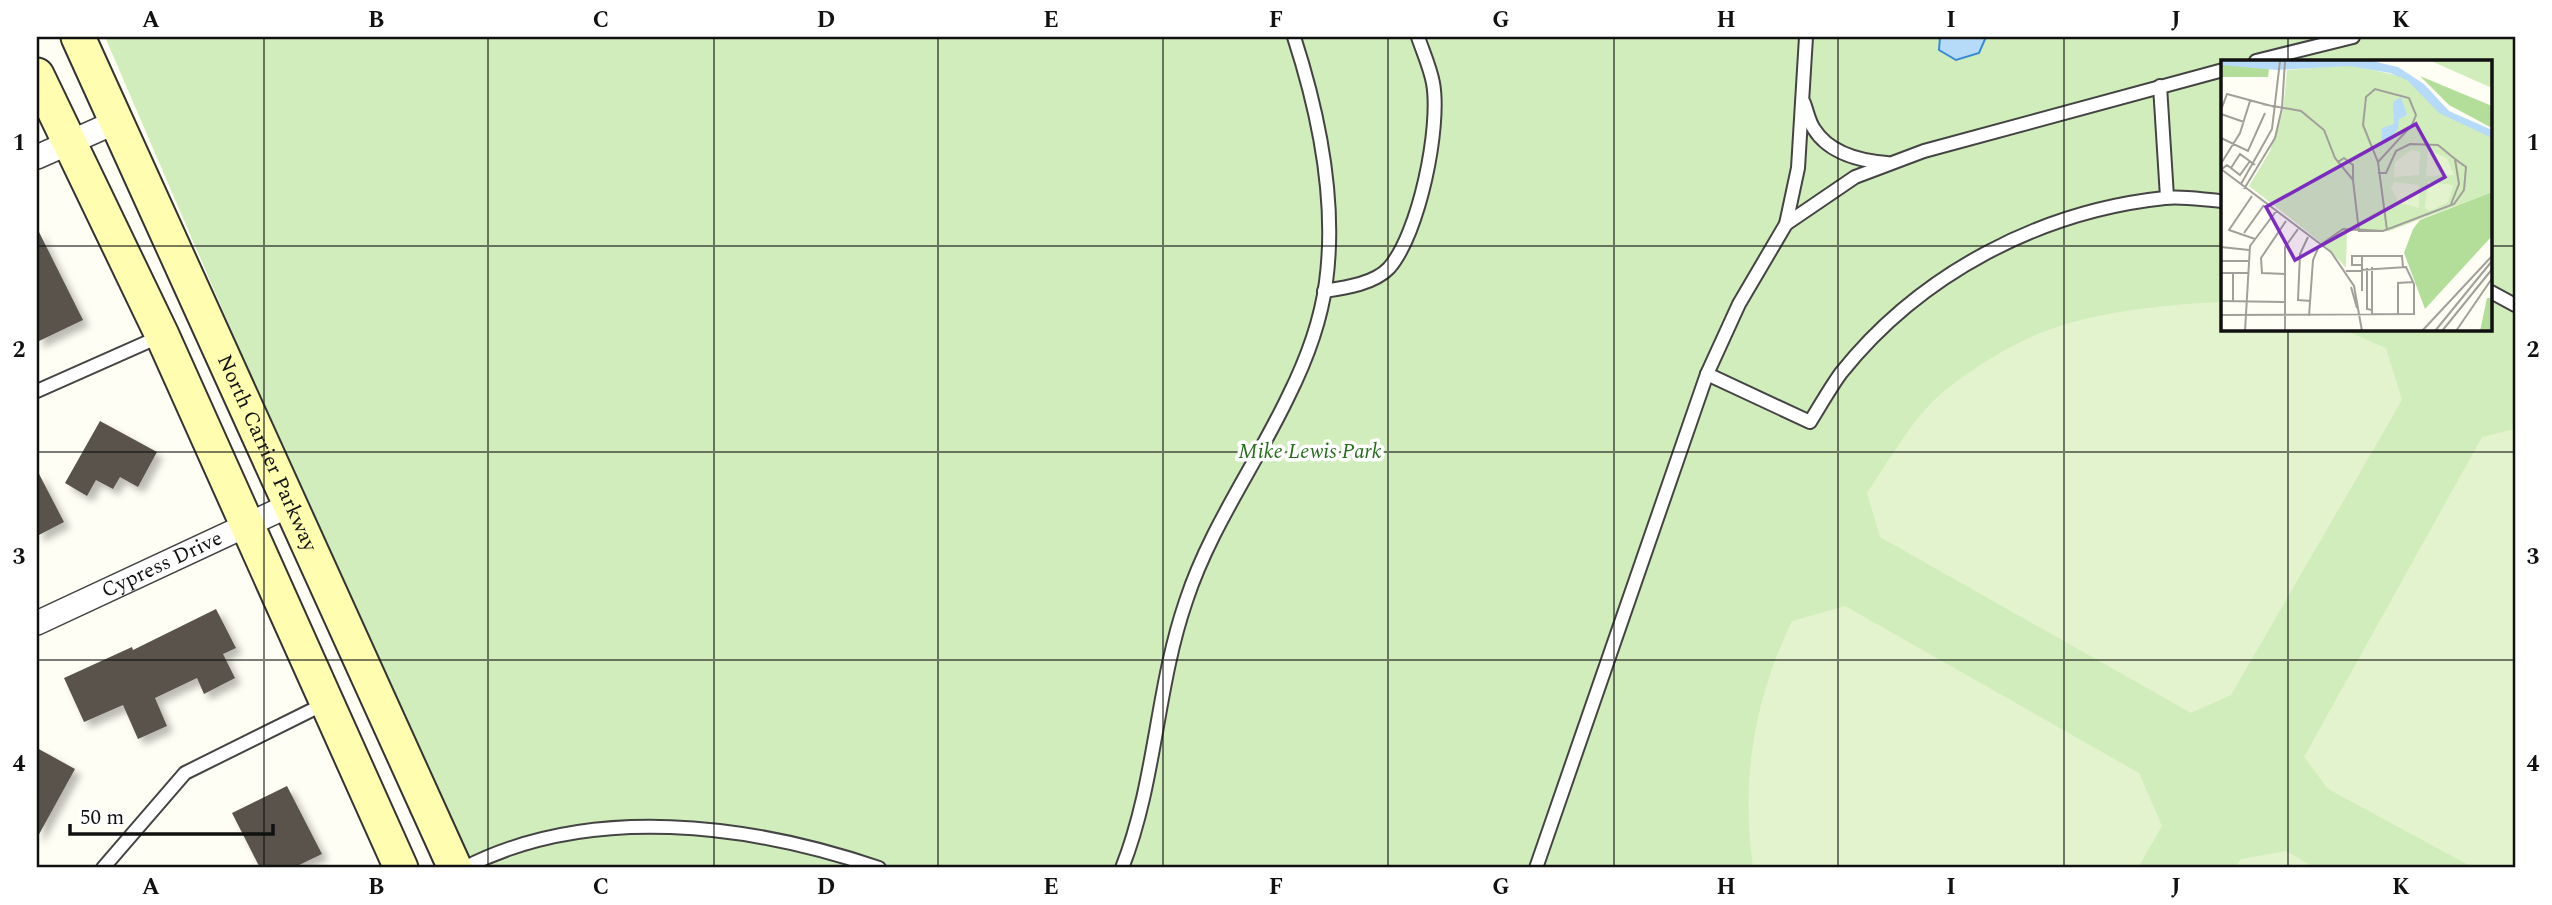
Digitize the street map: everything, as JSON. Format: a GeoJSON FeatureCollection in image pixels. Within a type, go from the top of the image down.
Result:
{"type":"FeatureCollection","features":[{"type":"Feature","properties":{"kind":"main road","name":"North Carrier Parkway"},"geometry":{"type":"LineString","coordinates":[[78,37],[118,121],[288,506],[455,868]]}},
{"type":"Feature","properties":{"kind":"main road"},"geometry":{"type":"LineString","coordinates":[[37,75],[162,335],[401,868]]}},
{"type":"Feature","properties":{"kind":"street"},"geometry":{"type":"LineString","coordinates":[[37,157],[118,121]]}},
{"type":"Feature","properties":{"kind":"street","name":"Cypress Drive"},"geometry":{"type":"LineString","coordinates":[[37,623],[288,506]]}},
{"type":"Feature","properties":{"kind":"lane"},"geometry":{"type":"LineString","coordinates":[[1122,868],[1136,833],[1174,635],[1196,568],[1288,398],[1310,344],[1324,291],[1328,216],[1324,158],[1311,90],[1294,37]]}},
{"type":"Feature","properties":{"kind":"lane"},"geometry":{"type":"LineString","coordinates":[[1324,291],[1357,285],[1388,270],[1407,238],[1427,176],[1432,137],[1433,85],[1418,37]]}},
{"type":"Feature","properties":{"kind":"lane"},"geometry":{"type":"LineString","coordinates":[[1536,868],[1707,374],[1739,304],[1786,223],[1798,168],[1806,37]]}},
{"type":"Feature","properties":{"kind":"lane"},"geometry":{"type":"LineString","coordinates":[[2260,60],[2353,37]]}},
{"type":"Feature","properties":{"kind":"lane"},"geometry":{"type":"LineString","coordinates":[[1786,223],[1854,177],[1924,151],[2221,71]]}},
{"type":"Feature","properties":{"kind":"lane"},"geometry":{"type":"LineString","coordinates":[[2160,86],[2167,198]]}},
{"type":"Feature","properties":{"kind":"lane"},"geometry":{"type":"LineString","coordinates":[[1802,97],[1814,130],[1836,148],[1858,160],[1891,164]]}},
{"type":"Feature","properties":{"kind":"lane"},"geometry":{"type":"LineString","coordinates":[[1707,374],[1810,422],[1841,373],[1883,328],[1934,285],[1984,253],[2042,225],[2103,208],[2167,198],[2221,201]]}},
{"type":"Feature","properties":{"kind":"lane"},"geometry":{"type":"LineString","coordinates":[[2492,293],[2515,305]]}},
{"type":"Feature","properties":{"kind":"lane"},"geometry":{"type":"LineString","coordinates":[[37,391],[162,335]]}},
{"type":"Feature","properties":{"kind":"lane"},"geometry":{"type":"LineString","coordinates":[[103,868],[185,773],[327,703]]}},
{"type":"Feature","properties":{"kind":"lane"},"geometry":{"type":"LineString","coordinates":[[464,868],[554,835],[613,828],[677,826],[846,857],[879,868]]}},
{"type":"Feature","properties":{"kind":"green space","name":"Mike Lewis Park"},"geometry":{"type":"Polygon","coordinates":[[[105,37],[2515,37],[2515,868],[470,868],[302,494],[105,37]]]}},
{"type":"Feature","properties":{"kind":"green space"},"geometry":{"type":"Polygon","coordinates":[[[2221,302],[2221,331],[2347,331],[2386,348],[2402,400],[2231,695],[2191,713],[1880,537],[1867,493],[1904,437],[1936,398],[2001,352],[2031,337],[2079,320],[2183,304],[2221,302]]]}},
{"type":"Feature","properties":{"kind":"green space"},"geometry":{"type":"Polygon","coordinates":[[[2515,429],[2515,868],[2474,868],[2328,789],[2304,757],[2482,437],[2515,429]]]}},
{"type":"Feature","properties":{"kind":"green space"},"geometry":{"type":"Polygon","coordinates":[[[1845,606],[2139,773],[2162,826],[2138,868],[1753,868],[1750,772],[1759,711],[1768,682],[1792,621],[1845,606]]]}},
{"type":"Feature","properties":{"kind":"green space"},"geometry":{"type":"Polygon","coordinates":[[[2286,851],[2316,868],[2235,868],[2241,859],[2286,851]]]}},
{"type":"Feature","properties":{"kind":"water"},"geometry":{"type":"Polygon","coordinates":[[[1940,37],[1986,37],[1979,53],[1956,60],[1939,50],[1940,37]]]}},
{"type":"Feature","properties":{"kind":"building"},"geometry":{"type":"Polygon","coordinates":[[[37,228],[83,320],[37,342],[37,228]]]}},
{"type":"Feature","properties":{"kind":"building"},"geometry":{"type":"Polygon","coordinates":[[[100,421],[157,452],[138,487],[120,477],[113,489],[96,480],[87,496],[65,483],[100,421]]]}},
{"type":"Feature","properties":{"kind":"building"},"geometry":{"type":"Polygon","coordinates":[[[37,470],[64,522],[37,536],[37,470]]]}},
{"type":"Feature","properties":{"kind":"building"},"geometry":{"type":"Polygon","coordinates":[[[216,609],[236,648],[223,654],[235,678],[204,694],[197,678],[155,698],[167,726],[138,739],[123,705],[84,722],[64,678],[132,647],[133,650],[216,609]]]}},
{"type":"Feature","properties":{"kind":"building"},"geometry":{"type":"Polygon","coordinates":[[[37,748],[75,769],[37,838],[37,748]]]}},
{"type":"Feature","properties":{"kind":"building"},"geometry":{"type":"Polygon","coordinates":[[[287,786],[322,854],[293,868],[260,868],[232,813],[287,786]]]}}]}
